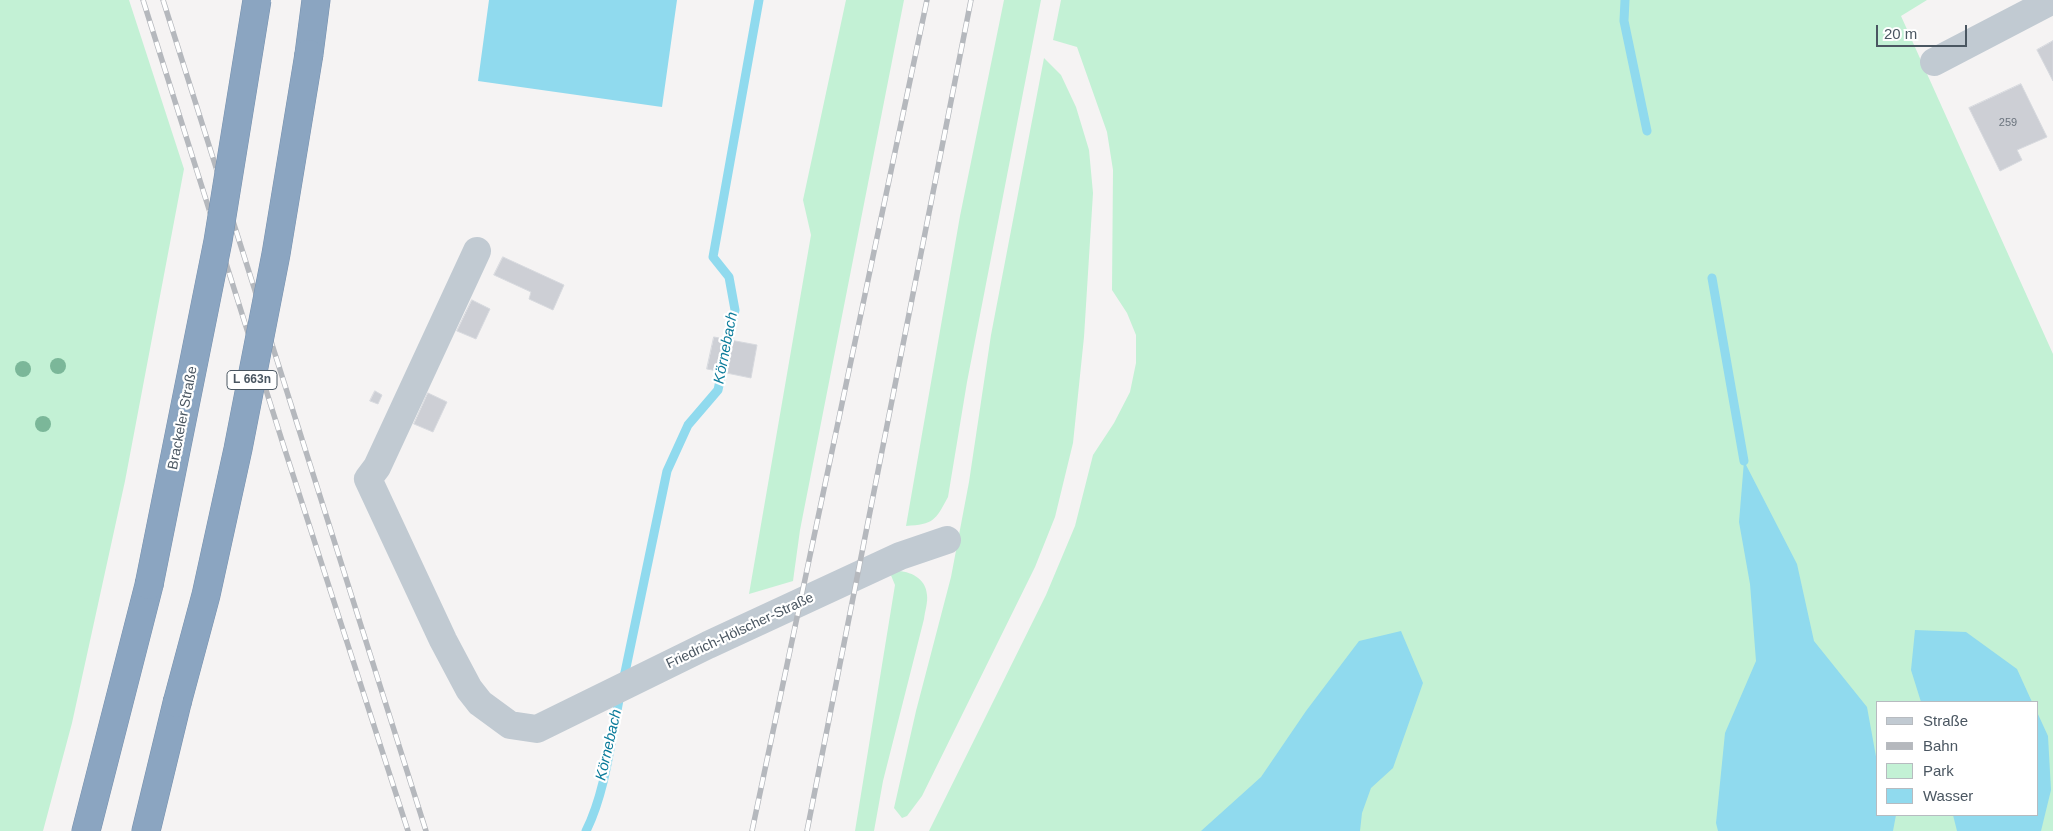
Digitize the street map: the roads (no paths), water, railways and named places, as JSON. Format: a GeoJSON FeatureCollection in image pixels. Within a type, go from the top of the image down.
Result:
{"type":"FeatureCollection","features":[{"type":"Feature","properties":{"kind":"highway","name":"Brackeler Straße"},"geometry":{"type":"LineString","coordinates":[[86,829],[149,585],[218,241],[257,0]]}},
{"type":"Feature","properties":{"kind":"highway","name":"L 663n"},"geometry":{"type":"LineString","coordinates":[[146,831],[177,703],[206,596],[238,449],[276,254],[316,0]]}},
{"type":"Feature","properties":{"kind":"street"},"geometry":{"type":"LineString","coordinates":[[1934,62],[2053,0]]}},
{"type":"Feature","properties":{"kind":"street","name":"Friedrich-Hölscher-Straße"},"geometry":{"type":"LineString","coordinates":[[476,251],[377,467],[368,479],[443,640],[469,689],[480,703],[510,725],[537,729],[900,556],[947,540]]}},
{"type":"Feature","properties":{"kind":"water"},"geometry":{"type":"Polygon","coordinates":[[[489,0],[677,0],[662,107],[478,81],[489,0]]]}},
{"type":"Feature","properties":{"kind":"water"},"geometry":{"type":"Polygon","coordinates":[[[1744,461],[1797,564],[1814,641],[1867,707],[1876,756],[1876,816],[1896,816],[1893,831],[1718,831],[1716,823],[1725,733],[1756,661],[1750,584],[1739,522],[1744,461]]]}},
{"type":"Feature","properties":{"kind":"water"},"geometry":{"type":"Polygon","coordinates":[[[1915,630],[1966,632],[2017,669],[2032,701],[1921,701],[1911,670],[1915,630]]]}},
{"type":"Feature","properties":{"kind":"water"},"geometry":{"type":"Polygon","coordinates":[[[1401,631],[1423,683],[1393,768],[1371,788],[1362,813],[1360,831],[1201,831],[1261,777],[1306,711],[1359,641],[1401,631]]]}},
{"type":"Feature","properties":{"kind":"water"},"geometry":{"type":"Polygon","coordinates":[[[2038,714],[2048,736],[2051,790],[2041,831],[1957,831],[1953,816],[2038,816],[2038,714]]]}},
{"type":"Feature","properties":{"kind":"waterway","name":"Körnebach"},"geometry":{"type":"LineString","coordinates":[[623,682],[667,471],[688,425],[718,390],[735,310],[729,277],[713,257],[759,0]]}},
{"type":"Feature","properties":{"kind":"waterway"},"geometry":{"type":"LineString","coordinates":[[1625,0],[1624,21],[1647,131]]}},
{"type":"Feature","properties":{"kind":"waterway"},"geometry":{"type":"LineString","coordinates":[[1712,278],[1744,461]]}},
{"type":"Feature","properties":{"kind":"waterway","name":"Körnebach"},"geometry":{"type":"LineString","coordinates":[[586,831],[603,782],[620,695]]}},
{"type":"Feature","properties":{"kind":"railway"},"geometry":{"type":"LineString","coordinates":[[143,0],[408,831]]}},
{"type":"Feature","properties":{"kind":"railway"},"geometry":{"type":"LineString","coordinates":[[163,0],[426,831]]}},
{"type":"Feature","properties":{"kind":"railway"},"geometry":{"type":"LineString","coordinates":[[752,831],[927,0]]}},
{"type":"Feature","properties":{"kind":"railway"},"geometry":{"type":"LineString","coordinates":[[807,831],[971,0]]}}]}
